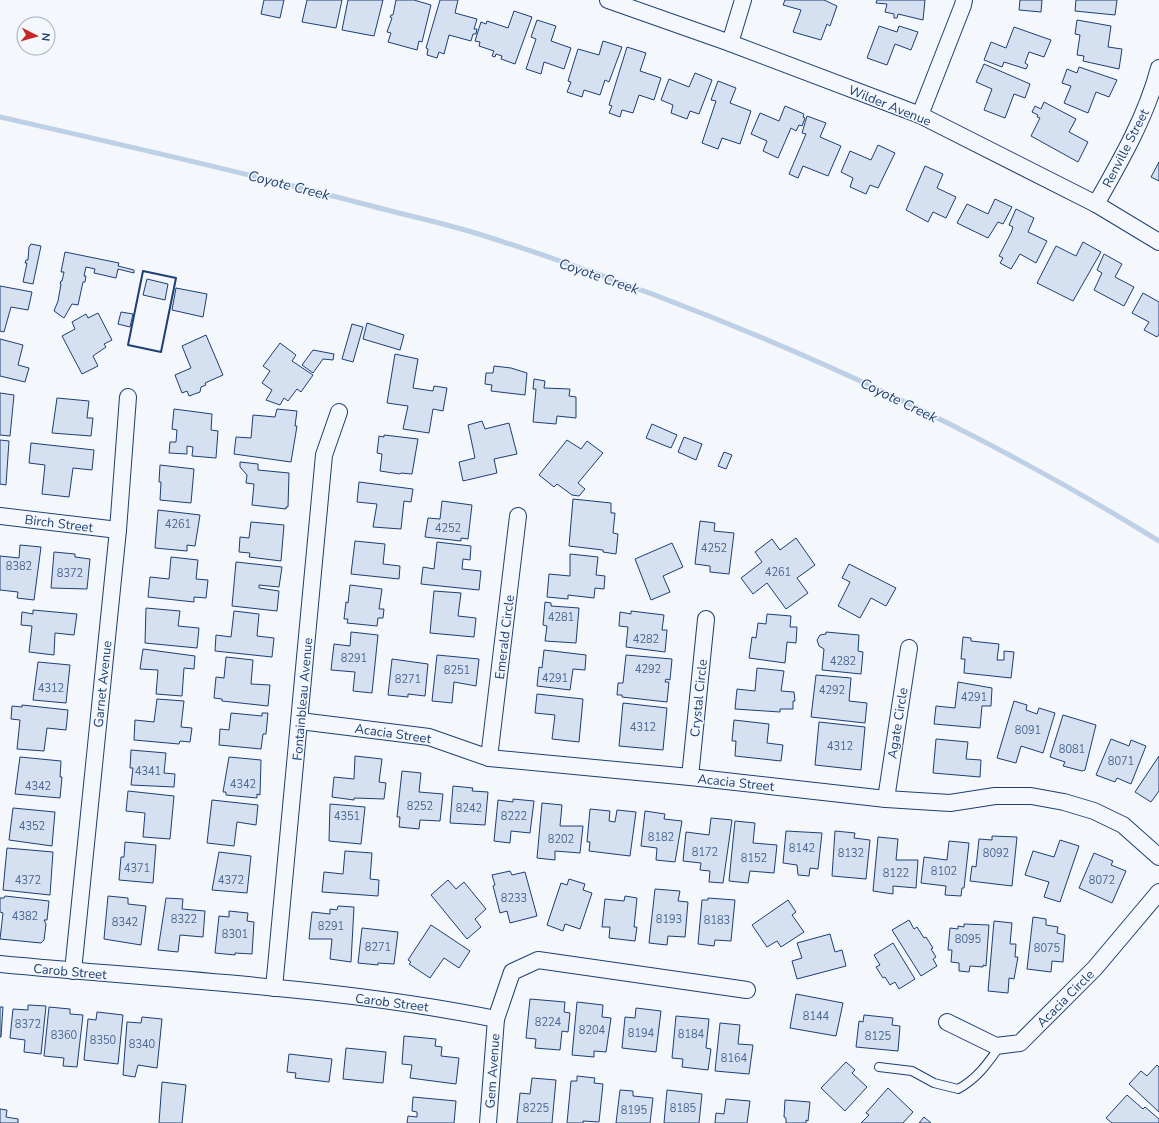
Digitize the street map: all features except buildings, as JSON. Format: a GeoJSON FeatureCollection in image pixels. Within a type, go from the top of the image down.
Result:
{"type":"FeatureCollection","features":[{"type":"Feature","properties":{"kind":"street","name":"Wilder Avenue"},"geometry":{"type":"LineString","coordinates":[[608,0],[730,43],[920,115],[1096,204],[1159,242]]}},
{"type":"Feature","properties":{"kind":"street"},"geometry":{"type":"LineString","coordinates":[[730,43],[743,0]]}},
{"type":"Feature","properties":{"kind":"street"},"geometry":{"type":"LineString","coordinates":[[920,115],[964,0]]}},
{"type":"Feature","properties":{"kind":"street","name":"Renville Street"},"geometry":{"type":"LineString","coordinates":[[1096,204],[1137,130],[1154,88],[1159,68]]}},
{"type":"Feature","properties":{"kind":"street","name":"Garnet Avenue"},"geometry":{"type":"LineString","coordinates":[[73,971],[118,530],[128,397]]}},
{"type":"Feature","properties":{"kind":"street","name":"Fontainbleau Avenue"},"geometry":{"type":"LineString","coordinates":[[274,988],[324,455],[339,412]]}},
{"type":"Feature","properties":{"kind":"street","name":"Birch Street"},"geometry":{"type":"LineString","coordinates":[[0,516],[118,530]]}},
{"type":"Feature","properties":{"kind":"street","name":"Emerald Circle"},"geometry":{"type":"LineString","coordinates":[[489,758],[518,516]]}},
{"type":"Feature","properties":{"kind":"street","name":"Crystal Circle"},"geometry":{"type":"LineString","coordinates":[[690,777],[706,619]]}},
{"type":"Feature","properties":{"kind":"street","name":"Agate Circle"},"geometry":{"type":"LineString","coordinates":[[886,799],[908,648]]}},
{"type":"Feature","properties":{"kind":"street","name":"Acacia Street"},"geometry":{"type":"LineString","coordinates":[[300,720],[430,737],[489,758],[690,777],[886,799],[950,803],[995,796],[1031,796],[1064,802],[1094,811],[1123,825],[1159,857]]}},
{"type":"Feature","properties":{"kind":"street","name":"Acacia Circle"},"geometry":{"type":"LineString","coordinates":[[948,1022],[996,1046],[1020,1043],[1095,968],[1159,892]]}},
{"type":"Feature","properties":{"kind":"street"},"geometry":{"type":"LineString","coordinates":[[496,1019],[512,972],[538,960],[747,990]]}},
{"type":"Feature","properties":{"kind":"street","name":"Carob Street"},"geometry":{"type":"LineString","coordinates":[[0,964],[274,988],[438,1007],[496,1019]]}},
{"type":"Feature","properties":{"kind":"street","name":"Gem Avenue"},"geometry":{"type":"LineString","coordinates":[[488,1123],[496,1019]]}},
{"type":"Feature","properties":{"kind":"lane"},"geometry":{"type":"LineString","coordinates":[[879,1067],[912,1071],[934,1083],[958,1088],[969,1083],[983,1069],[1000,1046]]}},
{"type":"Feature","properties":{"kind":"waterway","name":"Coyote Creek"},"geometry":{"type":"LineString","coordinates":[[0,117],[137,148],[455,227],[573,265],[746,331],[915,407],[998,449],[1159,541]]}},
{"type":"Feature","properties":{"kind":"wall"},"geometry":{"type":"LineString","coordinates":[[143,271],[176,278],[161,352],[128,345],[143,271]]}}]}
